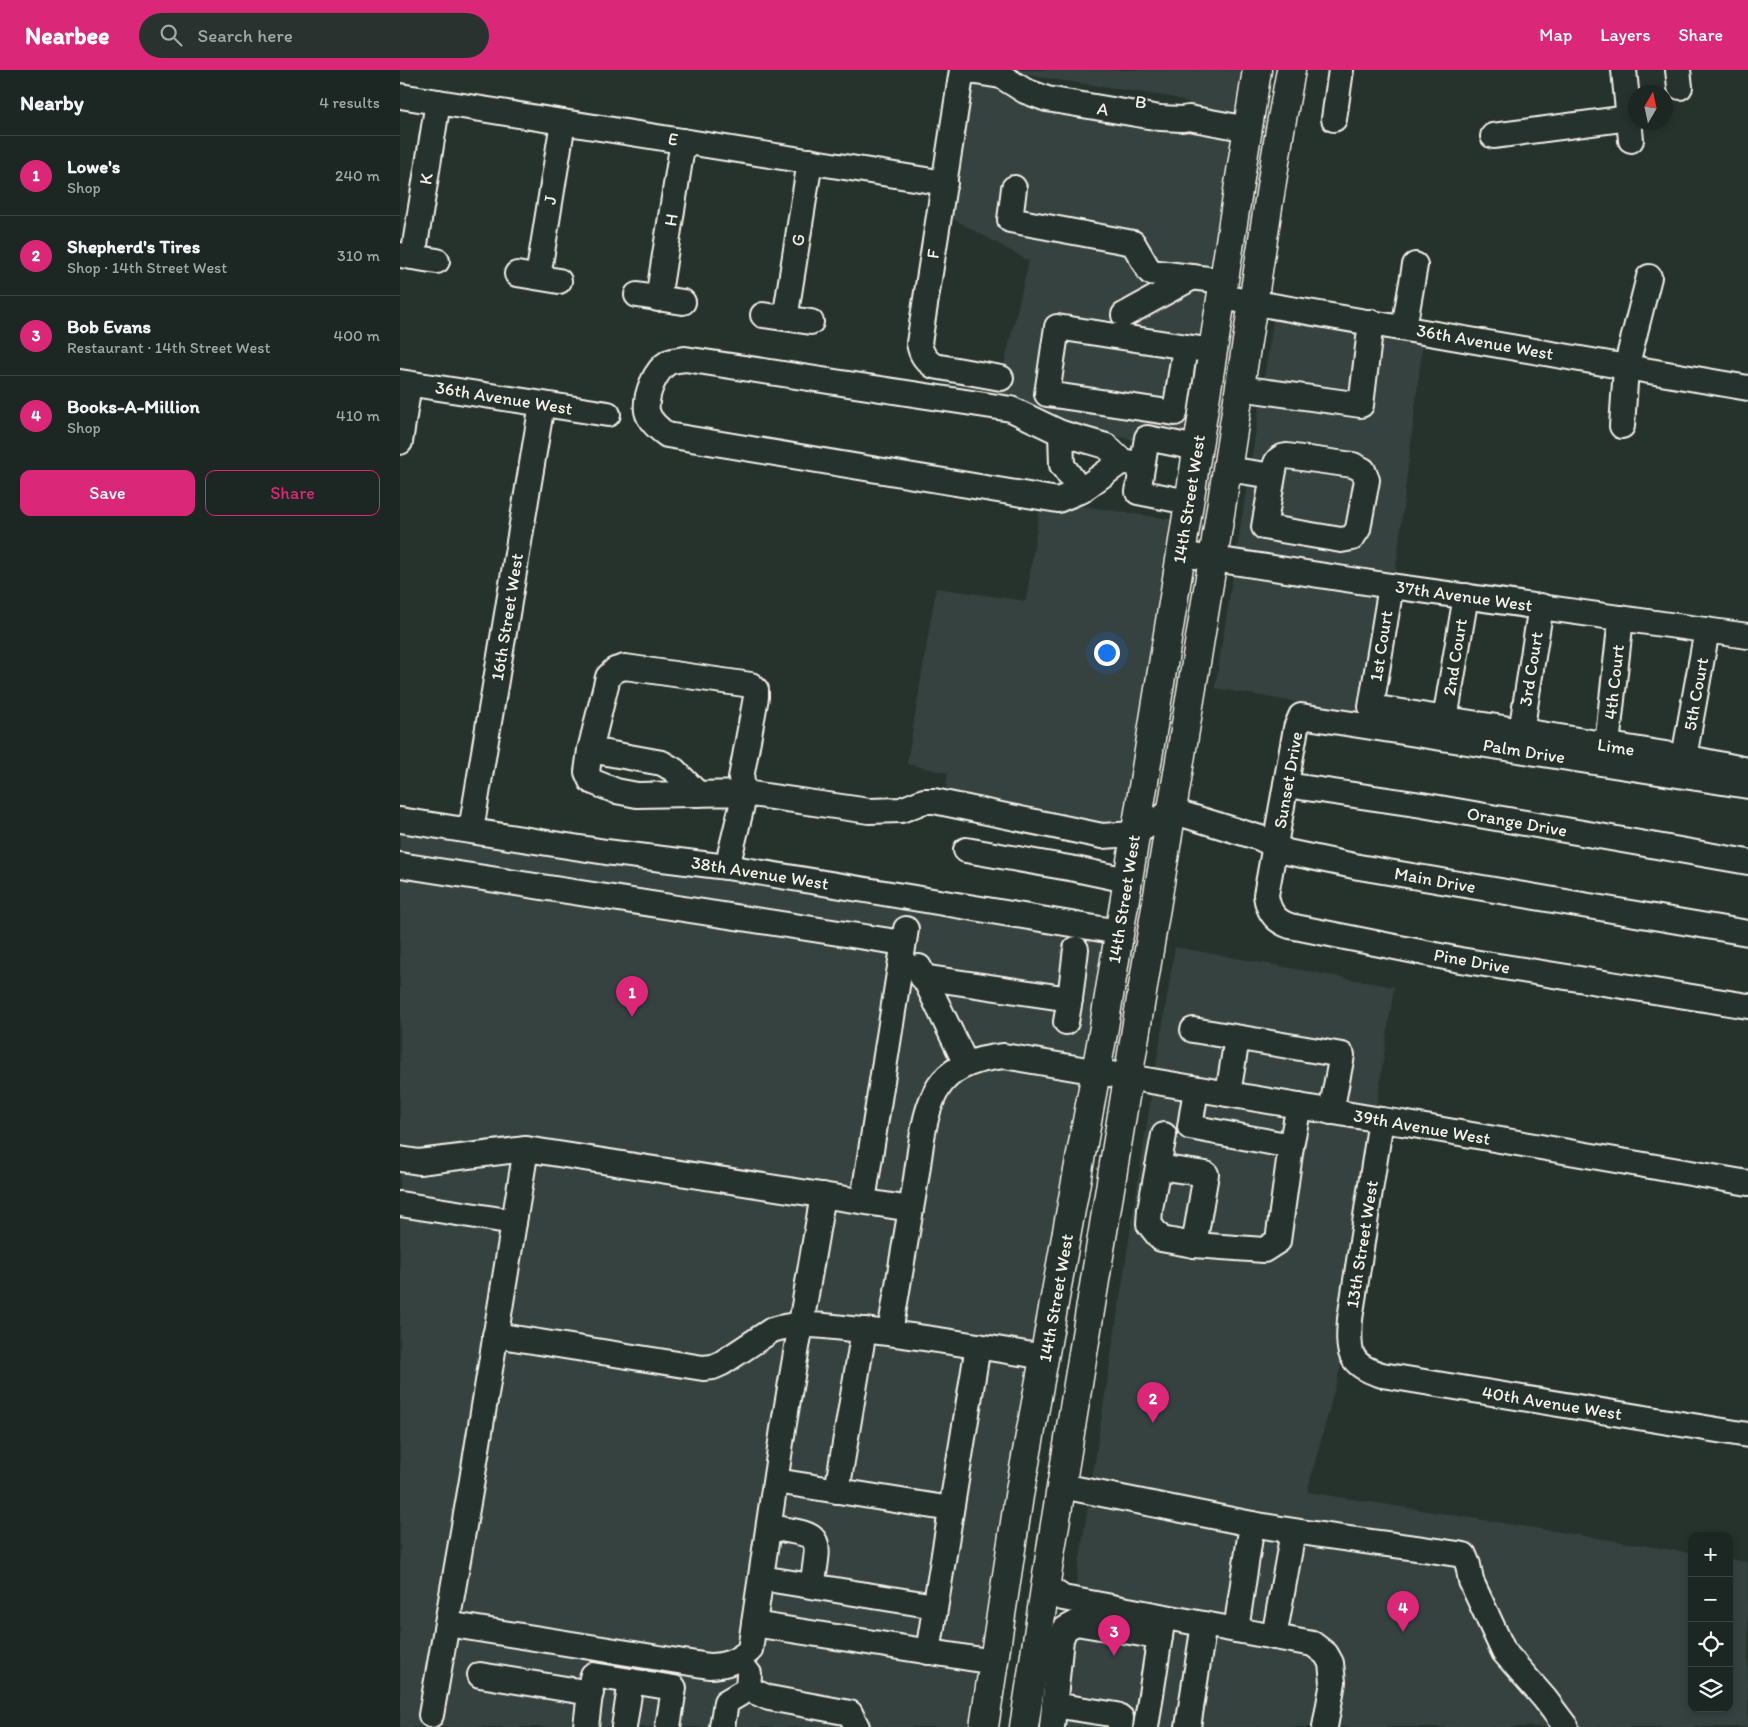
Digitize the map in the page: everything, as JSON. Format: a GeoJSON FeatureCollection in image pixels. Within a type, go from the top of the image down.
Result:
{"type":"FeatureCollection","features":[{"type":"Feature","properties":{"kind":"main road","name":"14th Street West"},"geometry":{"type":"LineString","coordinates":[[984,1727],[1019,1496],[1097,1071],[1257,70]]}},
{"type":"Feature","properties":{"kind":"main road","name":"14th Street West"},"geometry":{"type":"LineString","coordinates":[[1024,1727],[1291,70]]}},
{"type":"Feature","properties":{"kind":"main road"},"geometry":{"type":"LineString","coordinates":[[1036,1408],[1032,1505],[1026,1552],[1027,1563],[1032,1574],[1046,1587]]}},
{"type":"Feature","properties":{"kind":"street","name":"A"},"geometry":{"type":"LineString","coordinates":[[963,70],[1001,73],[1025,91],[1047,99],[1160,118],[1189,118],[1248,129]]}},
{"type":"Feature","properties":{"kind":"street","name":"F"},"geometry":{"type":"LineString","coordinates":[[963,70],[919,343],[926,361],[934,366],[1001,378]]}},
{"type":"Feature","properties":{"kind":"street"},"geometry":{"type":"LineString","coordinates":[[1334,119],[1341,70]]}},
{"type":"Feature","properties":{"kind":"street"},"geometry":{"type":"LineString","coordinates":[[1493,136],[1630,129],[1624,70]]}},
{"type":"Feature","properties":{"kind":"street","name":"E"},"geometry":{"type":"LineString","coordinates":[[400,96],[945,183]]}},
{"type":"Feature","properties":{"kind":"street","name":"K"},"geometry":{"type":"LineString","coordinates":[[437,261],[407,256],[438,102]]}},
{"type":"Feature","properties":{"kind":"street","name":"J"},"geometry":{"type":"LineString","coordinates":[[538,277],[563,122]]}},
{"type":"Feature","properties":{"kind":"street","name":"H"},"geometry":{"type":"LineString","coordinates":[[683,140],[648,297],[683,302]]}},
{"type":"Feature","properties":{"kind":"street","name":"G"},"geometry":{"type":"LineString","coordinates":[[787,318],[786,313],[810,161]]}},
{"type":"Feature","properties":{"kind":"street","name":"36th Avenue West"},"geometry":{"type":"LineString","coordinates":[[1014,188],[1010,220],[1133,243],[1150,272],[1193,277],[1253,302],[1748,388]]}},
{"type":"Feature","properties":{"kind":"street"},"geometry":{"type":"LineString","coordinates":[[1404,328],[1415,266]]}},
{"type":"Feature","properties":{"kind":"street"},"geometry":{"type":"LineString","coordinates":[[1622,426],[1626,368],[1650,276]]}},
{"type":"Feature","properties":{"kind":"street"},"geometry":{"type":"LineString","coordinates":[[1108,323],[1193,277]]}},
{"type":"Feature","properties":{"kind":"street"},"geometry":{"type":"LineString","coordinates":[[763,314],[811,322]]}},
{"type":"Feature","properties":{"kind":"street"},"geometry":{"type":"LineString","coordinates":[[1240,388],[1361,405],[1371,322]]}},
{"type":"Feature","properties":{"kind":"street"},"geometry":{"type":"LineString","coordinates":[[1185,347],[1175,413],[1047,394],[1058,327],[1108,323],[1185,347],[1212,351]]}},
{"type":"Feature","properties":{"kind":"street"},"geometry":{"type":"LineString","coordinates":[[1188,502],[1138,492],[1132,463],[1106,446],[1061,433],[1011,409],[685,359],[670,362],[661,369],[653,383],[648,399],[647,412],[654,425],[667,435],[1058,500],[1081,491],[1132,463],[1147,438],[1197,448]]}},
{"type":"Feature","properties":{"kind":"street","name":"36th Avenue West"},"geometry":{"type":"LineString","coordinates":[[405,383],[608,414]]}},
{"type":"Feature","properties":{"kind":"street"},"geometry":{"type":"LineString","coordinates":[[400,442],[405,383]]}},
{"type":"Feature","properties":{"kind":"street","name":"16th Street West"},"geometry":{"type":"LineString","coordinates":[[471,830],[542,404]]}},
{"type":"Feature","properties":{"kind":"street"},"geometry":{"type":"LineString","coordinates":[[1061,433],[1062,465],[1081,491]]}},
{"type":"Feature","properties":{"kind":"street"},"geometry":{"type":"LineString","coordinates":[[1281,456],[1353,465],[1363,470],[1367,480],[1358,529],[1352,538],[1348,540],[1264,527],[1273,476],[1277,460],[1281,456]]}},
{"type":"Feature","properties":{"kind":"street"},"geometry":{"type":"LineString","coordinates":[[1227,469],[1273,476]]}},
{"type":"Feature","properties":{"kind":"street","name":"37th Avenue West"},"geometry":{"type":"LineString","coordinates":[[1181,554],[1391,586],[1748,636]]}},
{"type":"Feature","properties":{"kind":"street","name":"1st Court"},"geometry":{"type":"LineString","coordinates":[[1371,707],[1391,586]]}},
{"type":"Feature","properties":{"kind":"street","name":"2nd Court"},"geometry":{"type":"LineString","coordinates":[[1445,719],[1466,596]]}},
{"type":"Feature","properties":{"kind":"street","name":"3rd Court"},"geometry":{"type":"LineString","coordinates":[[1521,732],[1541,606]]}},
{"type":"Feature","properties":{"kind":"street","name":"4th Court"},"geometry":{"type":"LineString","coordinates":[[1606,746],[1621,618]]}},
{"type":"Feature","properties":{"kind":"street","name":"5th Court"},"geometry":{"type":"LineString","coordinates":[[1684,757],[1707,630]]}},
{"type":"Feature","properties":{"kind":"street"},"geometry":{"type":"LineString","coordinates":[[727,867],[745,793],[741,778],[756,690],[751,685],[625,667],[615,670],[608,677],[590,750],[587,772],[591,781],[616,791],[637,795],[745,793],[869,811],[901,810],[924,801],[934,801],[1102,836],[1134,834],[1172,811]]}},
{"type":"Feature","properties":{"kind":"street","name":"Lime"},"geometry":{"type":"LineString","coordinates":[[1371,707],[1684,757],[1748,770]]}},
{"type":"Feature","properties":{"kind":"street","name":"Sunset Drive"},"geometry":{"type":"LineString","coordinates":[[1276,845],[1296,728],[1301,716]]}},
{"type":"Feature","properties":{"kind":"street","name":"Palm Drive"},"geometry":{"type":"LineString","coordinates":[[1301,716],[1748,786]]}},
{"type":"Feature","properties":{"kind":"street"},"geometry":{"type":"LineString","coordinates":[[590,750],[662,763],[674,770],[698,794]]}},
{"type":"Feature","properties":{"kind":"street","name":"Orange Drive"},"geometry":{"type":"LineString","coordinates":[[1286,785],[1422,805],[1748,862]]}},
{"type":"Feature","properties":{"kind":"street","name":"Main Drive"},"geometry":{"type":"LineString","coordinates":[[1172,811],[1260,838],[1287,852],[1359,867],[1748,933]]}},
{"type":"Feature","properties":{"kind":"street","name":"38th Avenue West"},"geometry":{"type":"LineString","coordinates":[[400,820],[606,852],[727,867],[1119,932]]}},
{"type":"Feature","properties":{"kind":"street","name":"Pine Drive"},"geometry":{"type":"LineString","coordinates":[[1276,845],[1266,895],[1267,903],[1274,918],[1284,924],[1460,960],[1748,1006]]}},
{"type":"Feature","properties":{"kind":"street"},"geometry":{"type":"LineString","coordinates":[[966,850],[1127,880]]}},
{"type":"Feature","properties":{"kind":"street"},"geometry":{"type":"LineString","coordinates":[[400,865],[904,936]]}},
{"type":"Feature","properties":{"kind":"street"},"geometry":{"type":"LineString","coordinates":[[862,1202],[904,936],[913,898]]}},
{"type":"Feature","properties":{"kind":"street"},"geometry":{"type":"LineString","coordinates":[[890,1332],[929,1105],[942,1083],[966,1064],[904,936]]}},
{"type":"Feature","properties":{"kind":"street"},"geometry":{"type":"LineString","coordinates":[[1066,1022],[1076,949]]}},
{"type":"Feature","properties":{"kind":"street"},"geometry":{"type":"LineString","coordinates":[[922,976],[1070,998]]}},
{"type":"Feature","properties":{"kind":"street"},"geometry":{"type":"LineString","coordinates":[[1193,1030],[1342,1054],[1331,1112]]}},
{"type":"Feature","properties":{"kind":"street"},"geometry":{"type":"LineString","coordinates":[[1228,1094],[1237,1038]]}},
{"type":"Feature","properties":{"kind":"street","name":"39th Avenue West"},"geometry":{"type":"LineString","coordinates":[[966,1064],[985,1058],[1004,1056],[1331,1112],[1402,1122],[1748,1183]]}},
{"type":"Feature","properties":{"kind":"street"},"geometry":{"type":"LineString","coordinates":[[1196,1089],[1190,1127],[1291,1146]]}},
{"type":"Feature","properties":{"kind":"street"},"geometry":{"type":"LineString","coordinates":[[1164,1135],[1149,1224],[1161,1239],[1194,1245],[1264,1250],[1278,1241],[1291,1146],[1299,1106]]}},
{"type":"Feature","properties":{"kind":"street","name":"13th Street West"},"geometry":{"type":"LineString","coordinates":[[1358,1365],[1350,1352],[1350,1319],[1381,1120]]}},
{"type":"Feature","properties":{"kind":"street"},"geometry":{"type":"LineString","coordinates":[[400,1159],[419,1162],[526,1149],[911,1209]]}},
{"type":"Feature","properties":{"kind":"street"},"geometry":{"type":"LineString","coordinates":[[430,1723],[526,1149]]}},
{"type":"Feature","properties":{"kind":"street"},"geometry":{"type":"LineString","coordinates":[[1158,1167],[1206,1174],[1194,1245]]}},
{"type":"Feature","properties":{"kind":"street"},"geometry":{"type":"LineString","coordinates":[[748,1689],[750,1650],[823,1195]]}},
{"type":"Feature","properties":{"kind":"street"},"geometry":{"type":"LineString","coordinates":[[400,1204],[514,1222]]}},
{"type":"Feature","properties":{"kind":"street"},"geometry":{"type":"LineString","coordinates":[[495,1335],[703,1368],[713,1367],[722,1363],[772,1330],[780,1327],[801,1325],[890,1332],[1045,1357]]}},
{"type":"Feature","properties":{"kind":"street"},"geometry":{"type":"LineString","coordinates":[[837,1490],[864,1330]]}},
{"type":"Feature","properties":{"kind":"street"},"geometry":{"type":"LineString","coordinates":[[928,1652],[978,1346]]}},
{"type":"Feature","properties":{"kind":"street","name":"40th Avenue West"},"geometry":{"type":"LineString","coordinates":[[1358,1365],[1368,1371],[1382,1375],[1748,1435]]}},
{"type":"Feature","properties":{"kind":"street"},"geometry":{"type":"LineString","coordinates":[[776,1480],[951,1509]]}},
{"type":"Feature","properties":{"kind":"street"},"geometry":{"type":"LineString","coordinates":[[1062,1486],[1293,1532],[1464,1555],[1471,1581],[1504,1652],[1545,1699],[1566,1727]]}},
{"type":"Feature","properties":{"kind":"street"},"geometry":{"type":"LineString","coordinates":[[1236,1630],[1252,1524]]}},
{"type":"Feature","properties":{"kind":"street"},"geometry":{"type":"LineString","coordinates":[[769,1527],[812,1536],[818,1548],[812,1586]]}},
{"type":"Feature","properties":{"kind":"street"},"geometry":{"type":"LineString","coordinates":[[1274,1637],[1293,1532]]}},
{"type":"Feature","properties":{"kind":"street"},"geometry":{"type":"LineString","coordinates":[[761,1578],[936,1606]]}},
{"type":"Feature","properties":{"kind":"street"},"geometry":{"type":"LineString","coordinates":[[1046,1587],[1063,1598],[1162,1627]]}},
{"type":"Feature","properties":{"kind":"street"},"geometry":{"type":"LineString","coordinates":[[1120,1727],[1121,1718],[1117,1715],[1053,1716],[1061,1639],[1065,1629],[1076,1623],[1162,1627],[1204,1624],[1313,1644],[1326,1654],[1331,1663],[1333,1682],[1325,1727]]}},
{"type":"Feature","properties":{"kind":"street"},"geometry":{"type":"LineString","coordinates":[[447,1624],[709,1666],[720,1666],[740,1660],[750,1650]]}},
{"type":"Feature","properties":{"kind":"street"},"geometry":{"type":"LineString","coordinates":[[754,1624],[994,1662]]}},
{"type":"Feature","properties":{"kind":"street"},"geometry":{"type":"LineString","coordinates":[[1188,1727],[1204,1624]]}},
{"type":"Feature","properties":{"kind":"street"},"geometry":{"type":"LineString","coordinates":[[1146,1727],[1162,1627]]}},
{"type":"Feature","properties":{"kind":"street"},"geometry":{"type":"LineString","coordinates":[[586,1726],[596,1649]]}},
{"type":"Feature","properties":{"kind":"street"},"geometry":{"type":"LineString","coordinates":[[480,1675],[592,1684],[631,1681],[674,1688],[668,1727]]}},
{"type":"Feature","properties":{"kind":"street"},"geometry":{"type":"LineString","coordinates":[[624,1727],[631,1681]]}},
{"type":"Feature","properties":{"kind":"street"},"geometry":{"type":"LineString","coordinates":[[748,1689],[769,1698],[854,1720]]}},
{"type":"Feature","properties":{"kind":"street"},"geometry":{"type":"LineString","coordinates":[[722,1727],[726,1702],[748,1689]]}},
{"type":"Feature","properties":{"kind":"shaded area"},"geometry":{"type":"Polygon","coordinates":[[[1012,70],[1248,70],[1241,118],[1194,109],[1188,102],[1171,97],[1025,75],[1012,70]]]}},
{"type":"Feature","properties":{"kind":"shaded area"},"geometry":{"type":"Polygon","coordinates":[[[979,82],[1185,128],[1186,131],[1191,128],[1238,137],[1188,452],[1039,419],[1039,412],[997,393],[998,388],[1008,389],[1011,370],[1003,369],[1029,261],[952,218],[958,152],[969,83],[979,82]]]}},
{"type":"Feature","properties":{"kind":"shaded area"},"geometry":{"type":"Polygon","coordinates":[[[1274,315],[1423,341],[1395,576],[1381,717],[1215,688],[1274,315]]]}},
{"type":"Feature","properties":{"kind":"shaded area"},"geometry":{"type":"Polygon","coordinates":[[[1041,500],[1177,520],[1127,828],[944,803],[948,773],[907,764],[936,588],[1026,601],[1041,500]]]}},
{"type":"Feature","properties":{"kind":"shaded area"},"geometry":{"type":"Polygon","coordinates":[[[400,830],[746,880],[921,913],[1109,943],[975,1727],[400,1727],[400,830]]]}},
{"type":"Feature","properties":{"kind":"shaded area"},"geometry":{"type":"Polygon","coordinates":[[[1175,947],[1394,987],[1376,1110],[1155,1072],[1175,947]]]}},
{"type":"Feature","properties":{"kind":"shaded area"},"geometry":{"type":"Polygon","coordinates":[[[1152,1091],[1371,1129],[1340,1369],[1307,1492],[1688,1552],[1688,1712],[1733,1712],[1733,1560],[1748,1562],[1748,1727],[1058,1727],[1074,1596],[1152,1091]]]}},
{"type":"Feature","properties":{"kind":"place","name":"Lowe's"},"geometry":{"type":"Point","coordinates":[632,1017]}},
{"type":"Feature","properties":{"kind":"place","name":"Shepherd's Tires"},"geometry":{"type":"Point","coordinates":[1153,1423]}},
{"type":"Feature","properties":{"kind":"place","name":"Books-A-Million"},"geometry":{"type":"Point","coordinates":[1403,1632]}},
{"type":"Feature","properties":{"kind":"place","name":"Bob Evans"},"geometry":{"type":"Point","coordinates":[1114,1656]}}]}
